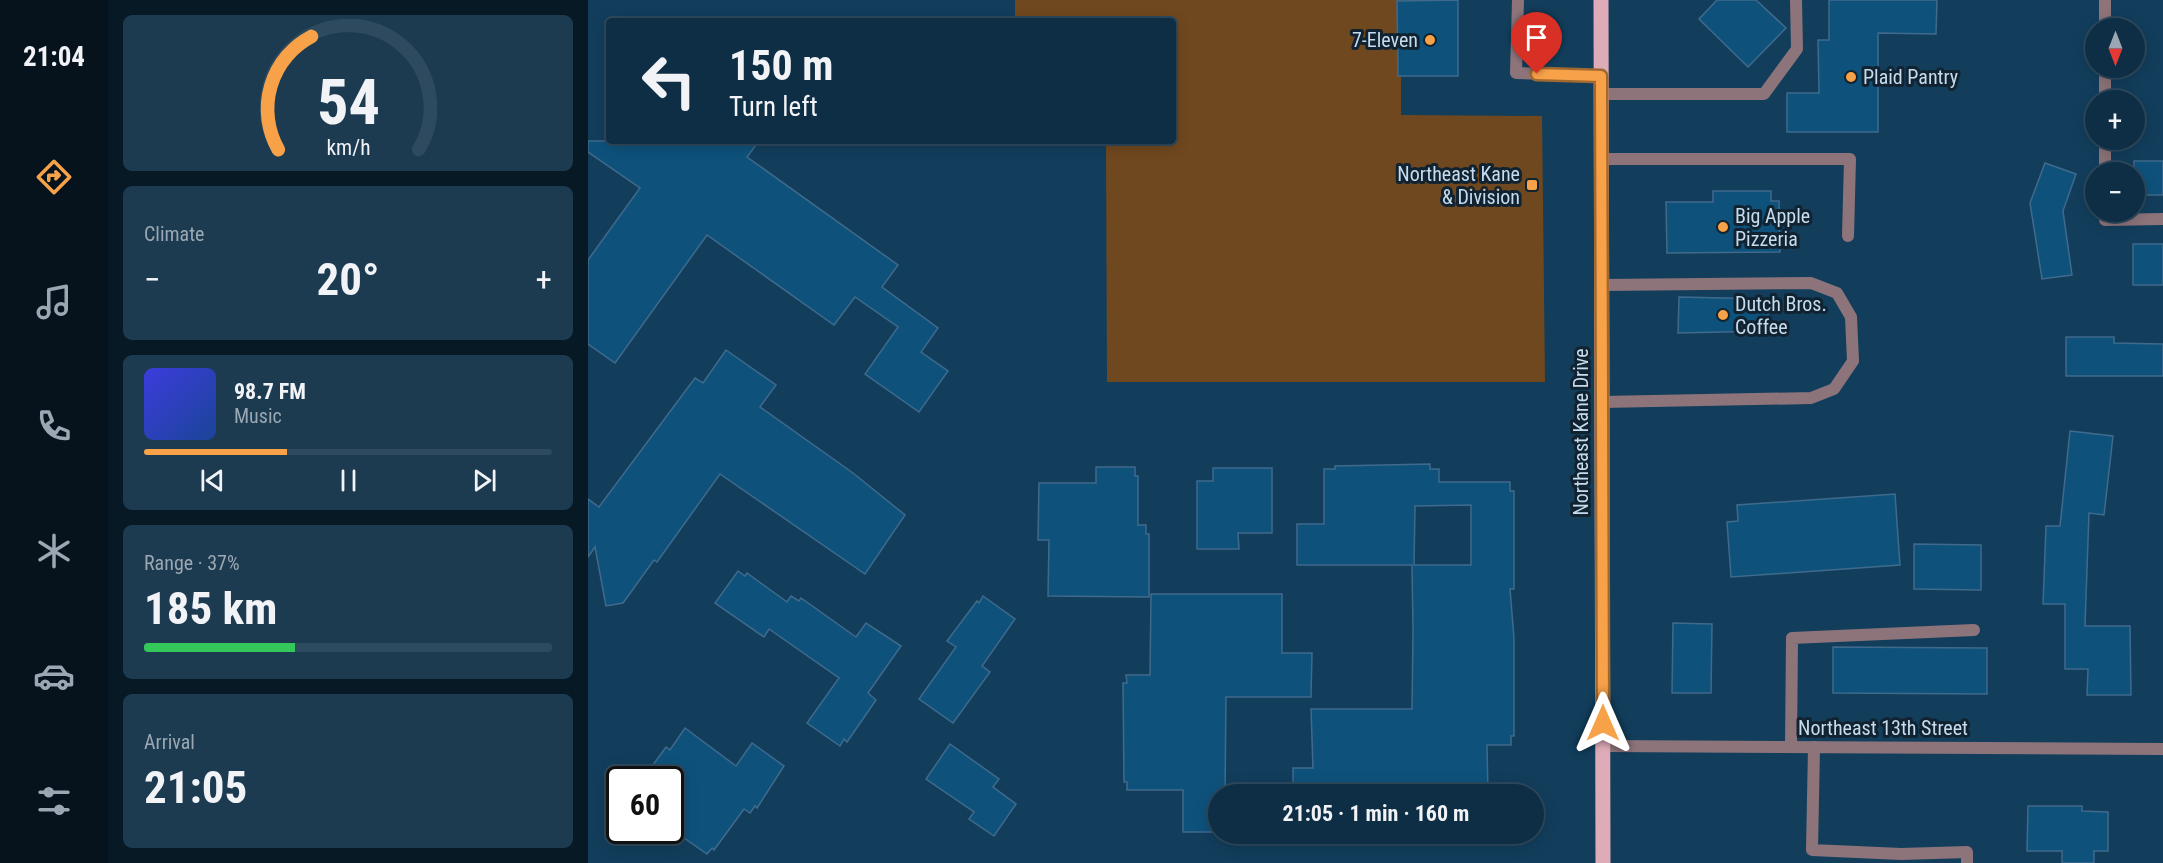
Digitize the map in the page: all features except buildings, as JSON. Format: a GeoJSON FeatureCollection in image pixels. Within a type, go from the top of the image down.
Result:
{"type":"FeatureCollection","features":[{"type":"Feature","properties":{"kind":"main road","name":"Northeast Kane Drive"},"geometry":{"type":"LineString","coordinates":[[1601,0],[1603,863]]}},
{"type":"Feature","properties":{"kind":"street"},"geometry":{"type":"LineString","coordinates":[[1518,0],[1516,73],[1601,76]]}},
{"type":"Feature","properties":{"kind":"street"},"geometry":{"type":"LineString","coordinates":[[1601,94],[1764,94],[1797,49],[1796,0]]}},
{"type":"Feature","properties":{"kind":"street"},"geometry":{"type":"LineString","coordinates":[[2105,0],[2105,18]]}},
{"type":"Feature","properties":{"kind":"street"},"geometry":{"type":"LineString","coordinates":[[1602,159],[1850,159],[1848,236]]}},
{"type":"Feature","properties":{"kind":"street"},"geometry":{"type":"LineString","coordinates":[[2145,219],[2163,219]]}},
{"type":"Feature","properties":{"kind":"street"},"geometry":{"type":"LineString","coordinates":[[1602,285],[1811,283],[1837,293],[1851,317],[1853,361],[1834,389],[1811,398],[1602,402]]}},
{"type":"Feature","properties":{"kind":"street"},"geometry":{"type":"LineString","coordinates":[[1791,747],[1792,638],[1974,630]]}},
{"type":"Feature","properties":{"kind":"street","name":"Northeast 13th Street"},"geometry":{"type":"LineString","coordinates":[[1603,746],[2163,749]]}},
{"type":"Feature","properties":{"kind":"street"},"geometry":{"type":"LineString","coordinates":[[1814,747],[1812,850],[1901,854],[1967,852],[1967,863]]}},
{"type":"Feature","properties":{"kind":"shaded area"},"geometry":{"type":"Polygon","coordinates":[[[1015,0],[1401,0],[1401,115],[1542,116],[1545,382],[1107,382],[1106,144],[1176,144],[1176,18],[1015,18],[1015,0]]]}},
{"type":"Feature","properties":{"kind":"place","name":"7-Eleven"},"geometry":{"type":"Point","coordinates":[1430,40]}},
{"type":"Feature","properties":{"kind":"place","name":"Plaid Pantry"},"geometry":{"type":"Point","coordinates":[1851,77]}},
{"type":"Feature","properties":{"kind":"place","name":"Northeast Kane & Division"},"geometry":{"type":"Point","coordinates":[1532,185]}},
{"type":"Feature","properties":{"kind":"place","name":"Big Apple Pizzeria"},"geometry":{"type":"Point","coordinates":[1723,227]}},
{"type":"Feature","properties":{"kind":"place","name":"Dutch Bros. Coffee"},"geometry":{"type":"Point","coordinates":[1723,315]}},
{"type":"Feature","properties":{"kind":"route"},"geometry":{"type":"LineString","coordinates":[[1537,74],[1601,76],[1603,723]]}}]}
